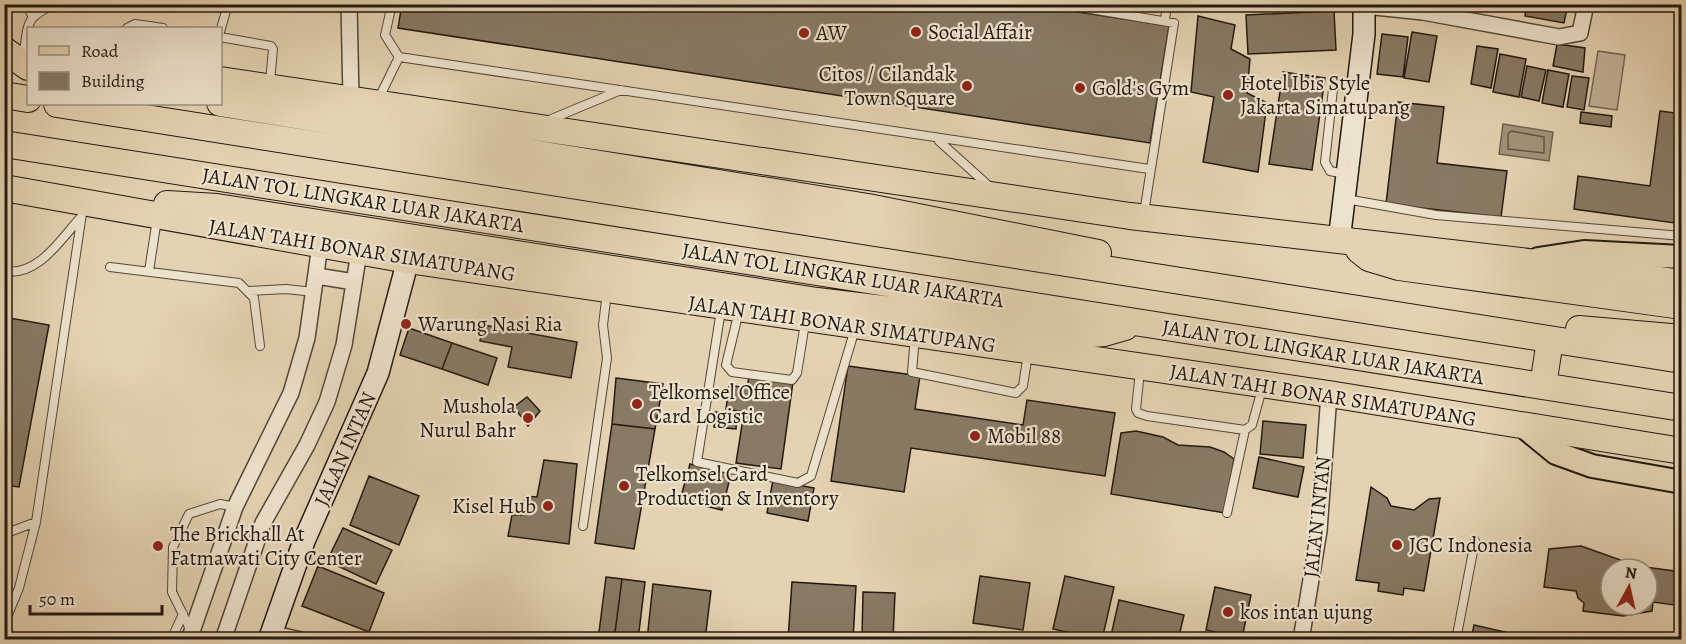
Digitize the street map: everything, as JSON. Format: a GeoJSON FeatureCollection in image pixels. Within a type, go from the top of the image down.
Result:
{"type":"FeatureCollection","features":[{"type":"Feature","properties":{"kind":"highway"},"geometry":{"type":"LineString","coordinates":[[222,80],[1145,218],[1682,283]]}},
{"type":"Feature","properties":{"kind":"highway"},"geometry":{"type":"LineString","coordinates":[[4,95],[27,99]]}},
{"type":"Feature","properties":{"kind":"highway"},"geometry":{"type":"LineString","coordinates":[[222,103],[868,207],[1100,253],[1334,291],[1361,300],[1372,312]]}},
{"type":"Feature","properties":{"kind":"highway"},"geometry":{"type":"LineString","coordinates":[[63,105],[1682,360]]}},
{"type":"Feature","properties":{"kind":"highway","name":"JALAN TOL LINGKAR LUAR JAKARTA"},"geometry":{"type":"LineString","coordinates":[[4,144],[1682,408]]}},
{"type":"Feature","properties":{"kind":"highway","name":"JALAN TAHI BONAR SIMATUPANG"},"geometry":{"type":"LineString","coordinates":[[4,188],[82,210],[122,209],[408,260],[1329,394],[1682,451]]}},
{"type":"Feature","properties":{"kind":"highway"},"geometry":{"type":"LineString","coordinates":[[122,209],[164,204],[217,207],[927,316],[1092,334],[1120,329],[1133,322]]}},
{"type":"Feature","properties":{"kind":"highway"},"geometry":{"type":"LineString","coordinates":[[1344,241],[1370,258],[1399,267],[1682,306]]}},
{"type":"Feature","properties":{"kind":"highway"},"geometry":{"type":"LineString","coordinates":[[1497,332],[1521,323],[1682,338]]}},
{"type":"Feature","properties":{"kind":"highway"},"geometry":{"type":"LineString","coordinates":[[1543,386],[1550,340]]}},
{"type":"Feature","properties":{"kind":"highway"},"geometry":{"type":"LineString","coordinates":[[1615,398],[1631,412],[1682,424]]}},
{"type":"Feature","properties":{"kind":"main road"},"geometry":{"type":"LineString","coordinates":[[1519,262],[1584,252],[1682,257]]}},
{"type":"Feature","properties":{"kind":"main road"},"geometry":{"type":"LineString","coordinates":[[1522,425],[1556,453],[1592,466],[1682,482]]}},
{"type":"Feature","properties":{"kind":"street"},"geometry":{"type":"LineString","coordinates":[[349,4],[351,99]]}},
{"type":"Feature","properties":{"kind":"street"},"geometry":{"type":"LineString","coordinates":[[1344,241],[1344,199],[1365,5],[1424,12],[1559,37],[1580,33],[1586,4]]}},
{"type":"Feature","properties":{"kind":"street"},"geometry":{"type":"LineString","coordinates":[[190,635],[235,507],[291,393],[307,338],[320,245]]}},
{"type":"Feature","properties":{"kind":"street"},"geometry":{"type":"LineString","coordinates":[[223,639],[263,523],[307,445],[327,402],[344,345],[359,252]]}},
{"type":"Feature","properties":{"kind":"street","name":"JALAN INTAN"},"geometry":{"type":"LineString","coordinates":[[301,639],[269,636],[304,541],[378,373],[408,260]]}},
{"type":"Feature","properties":{"kind":"street"},"geometry":{"type":"LineString","coordinates":[[317,276],[354,282]]}},
{"type":"Feature","properties":{"kind":"street","name":"JALAN INTAN"},"geometry":{"type":"LineString","coordinates":[[1301,639],[1319,531],[1329,394]]}},
{"type":"Feature","properties":{"kind":"lane"},"geometry":{"type":"LineString","coordinates":[[27,4],[32,16]]}},
{"type":"Feature","properties":{"kind":"lane"},"geometry":{"type":"LineString","coordinates":[[18,54],[32,16],[55,4]]}},
{"type":"Feature","properties":{"kind":"lane"},"geometry":{"type":"LineString","coordinates":[[221,27],[228,4]]}},
{"type":"Feature","properties":{"kind":"lane"},"geometry":{"type":"LineString","coordinates":[[392,4],[385,35],[399,57],[938,140],[1150,168]]}},
{"type":"Feature","properties":{"kind":"lane"},"geometry":{"type":"LineString","coordinates":[[1061,4],[1122,9],[1172,21],[1174,25],[1150,168],[1145,218]]}},
{"type":"Feature","properties":{"kind":"lane"},"geometry":{"type":"LineString","coordinates":[[1165,20],[1167,4]]}},
{"type":"Feature","properties":{"kind":"lane"},"geometry":{"type":"LineString","coordinates":[[129,27],[135,24],[156,27]]}},
{"type":"Feature","properties":{"kind":"lane"},"geometry":{"type":"LineString","coordinates":[[222,37],[271,46],[273,49],[270,87]]}},
{"type":"Feature","properties":{"kind":"lane"},"geometry":{"type":"LineString","coordinates":[[376,103],[399,57]]}},
{"type":"Feature","properties":{"kind":"lane"},"geometry":{"type":"LineString","coordinates":[[534,127],[621,90]]}},
{"type":"Feature","properties":{"kind":"lane"},"geometry":{"type":"LineString","coordinates":[[938,140],[1001,197]]}},
{"type":"Feature","properties":{"kind":"lane"},"geometry":{"type":"LineString","coordinates":[[1344,199],[1436,215],[1682,237]]}},
{"type":"Feature","properties":{"kind":"lane"},"geometry":{"type":"LineString","coordinates":[[4,271],[23,270],[47,256],[82,210]]}},
{"type":"Feature","properties":{"kind":"lane"},"geometry":{"type":"LineString","coordinates":[[4,624],[19,588],[36,522],[82,210]]}},
{"type":"Feature","properties":{"kind":"lane"},"geometry":{"type":"LineString","coordinates":[[149,271],[158,215]]}},
{"type":"Feature","properties":{"kind":"lane"},"geometry":{"type":"LineString","coordinates":[[110,267],[239,283],[249,291],[256,308],[260,346]]}},
{"type":"Feature","properties":{"kind":"lane"},"geometry":{"type":"LineString","coordinates":[[249,291],[286,289],[314,292]]}},
{"type":"Feature","properties":{"kind":"lane"},"geometry":{"type":"LineString","coordinates":[[583,526],[607,358],[603,325],[607,289]]}},
{"type":"Feature","properties":{"kind":"lane"},"geometry":{"type":"LineString","coordinates":[[730,307],[726,365],[732,372],[752,375],[794,379],[806,318]]}},
{"type":"Feature","properties":{"kind":"lane"},"geometry":{"type":"LineString","coordinates":[[730,307],[697,462],[798,483],[811,476],[856,326]]}},
{"type":"Feature","properties":{"kind":"lane"},"geometry":{"type":"LineString","coordinates":[[916,334],[912,372],[1016,393],[1023,386],[1029,351]]}},
{"type":"Feature","properties":{"kind":"lane"},"geometry":{"type":"LineString","coordinates":[[1140,367],[1135,404],[1138,413],[1245,430]]}},
{"type":"Feature","properties":{"kind":"lane"},"geometry":{"type":"LineString","coordinates":[[1227,513],[1245,430],[1252,425],[1258,410],[1262,384]]}},
{"type":"Feature","properties":{"kind":"lane"},"geometry":{"type":"LineString","coordinates":[[190,635],[172,591],[173,547],[189,514],[220,504],[235,507]]}},
{"type":"Feature","properties":{"kind":"lane"},"geometry":{"type":"LineString","coordinates":[[4,534],[36,522]]}},
{"type":"Feature","properties":{"kind":"lane"},"geometry":{"type":"LineString","coordinates":[[1456,639],[1475,541]]}},
{"type":"Feature","properties":{"kind":"lane"},"geometry":{"type":"LineString","coordinates":[[171,639],[183,614]]}},
{"type":"Feature","properties":{"kind":"shaded area"},"geometry":{"type":"Polygon","coordinates":[[[1598,51],[1625,55],[1617,110],[1589,106],[1598,51]]]}},
{"type":"Feature","properties":{"kind":"water"},"geometry":{"type":"Polygon","coordinates":[[[1503,124],[1553,132],[1549,161],[1499,154],[1503,124]]]}},
{"type":"Feature","properties":{"kind":"building","name":"Citos / Cilandak Town Square"},"geometry":{"type":"Polygon","coordinates":[[[402,4],[1026,4],[1169,26],[1150,143],[398,28],[402,4]]]}},
{"type":"Feature","properties":{"kind":"building"},"geometry":{"type":"Polygon","coordinates":[[[1527,4],[1568,4],[1564,23],[1525,16],[1527,4]]]}},
{"type":"Feature","properties":{"kind":"building"},"geometry":{"type":"Polygon","coordinates":[[[1334,11],[1336,50],[1248,54],[1246,15],[1334,11]]]}},
{"type":"Feature","properties":{"kind":"building","name":"Hotel Ibis Style Jakarta Simatupang"},"geometry":{"type":"Polygon","coordinates":[[[1198,16],[1235,25],[1231,49],[1250,59],[1247,93],[1267,103],[1258,172],[1203,162],[1214,97],[1191,92],[1198,16]]]}},
{"type":"Feature","properties":{"kind":"building"},"geometry":{"type":"Polygon","coordinates":[[[1412,32],[1437,36],[1429,82],[1404,78],[1412,32]]]}},
{"type":"Feature","properties":{"kind":"building"},"geometry":{"type":"Polygon","coordinates":[[[1382,34],[1408,37],[1403,77],[1377,74],[1382,34]]]}},
{"type":"Feature","properties":{"kind":"building"},"geometry":{"type":"Polygon","coordinates":[[[1557,44],[1585,48],[1583,72],[1553,66],[1557,44]]]}},
{"type":"Feature","properties":{"kind":"building"},"geometry":{"type":"Polygon","coordinates":[[[1477,46],[1498,49],[1491,88],[1471,84],[1477,46]]]}},
{"type":"Feature","properties":{"kind":"building"},"geometry":{"type":"Polygon","coordinates":[[[1500,54],[1526,59],[1519,97],[1493,92],[1500,54]]]}},
{"type":"Feature","properties":{"kind":"building"},"geometry":{"type":"Polygon","coordinates":[[[1527,66],[1546,70],[1539,101],[1521,97],[1527,66]]]}},
{"type":"Feature","properties":{"kind":"building"},"geometry":{"type":"Polygon","coordinates":[[[1548,70],[1569,74],[1563,107],[1542,103],[1548,70]]]}},
{"type":"Feature","properties":{"kind":"building"},"geometry":{"type":"Polygon","coordinates":[[[1283,72],[1325,78],[1312,170],[1269,164],[1283,72]]]}},
{"type":"Feature","properties":{"kind":"building"},"geometry":{"type":"Polygon","coordinates":[[[1572,76],[1589,78],[1584,110],[1567,107],[1572,76]]]}},
{"type":"Feature","properties":{"kind":"building"},"geometry":{"type":"Polygon","coordinates":[[[1398,102],[1444,107],[1437,163],[1507,171],[1501,217],[1386,204],[1398,102]]]}},
{"type":"Feature","properties":{"kind":"building"},"geometry":{"type":"Polygon","coordinates":[[[1660,111],[1682,114],[1682,224],[1574,209],[1578,176],[1650,186],[1660,111]]]}},
{"type":"Feature","properties":{"kind":"building"},"geometry":{"type":"Polygon","coordinates":[[[1581,112],[1612,116],[1611,127],[1580,123],[1581,112]]]}},
{"type":"Feature","properties":{"kind":"building"},"geometry":{"type":"Polygon","coordinates":[[[4,241],[11,242],[9,260],[4,260],[4,241]]]}},
{"type":"Feature","properties":{"kind":"building"},"geometry":{"type":"Polygon","coordinates":[[[4,317],[49,325],[19,487],[4,485],[4,317]]]}},
{"type":"Feature","properties":{"kind":"building"},"geometry":{"type":"Polygon","coordinates":[[[483,325],[577,342],[571,378],[508,367],[512,347],[480,341],[483,325]]]}},
{"type":"Feature","properties":{"kind":"building"},"geometry":{"type":"Polygon","coordinates":[[[409,328],[452,343],[442,369],[400,355],[409,328]]]}},
{"type":"Feature","properties":{"kind":"building"},"geometry":{"type":"Polygon","coordinates":[[[452,343],[497,358],[488,385],[442,369],[452,343]]]}},
{"type":"Feature","properties":{"kind":"building","name":"Mobil 88"},"geometry":{"type":"Polygon","coordinates":[[[848,366],[920,376],[915,409],[1023,425],[1027,400],[1115,413],[1105,476],[911,448],[904,492],[831,481],[848,366]]]}},
{"type":"Feature","properties":{"kind":"building"},"geometry":{"type":"Polygon","coordinates":[[[749,376],[793,382],[781,469],[736,463],[744,412],[726,409],[729,385],[747,388],[749,376]]]}},
{"type":"Feature","properties":{"kind":"building","name":"Telkomsel Office Card Logistic"},"geometry":{"type":"Polygon","coordinates":[[[616,378],[663,384],[655,429],[612,424],[616,378]]]}},
{"type":"Feature","properties":{"kind":"building","name":"Mushola Nurul Bahr"},"geometry":{"type":"Polygon","coordinates":[[[527,397],[540,411],[528,426],[514,407],[527,397]]]}},
{"type":"Feature","properties":{"kind":"building"},"geometry":{"type":"Polygon","coordinates":[[[715,412],[737,414],[736,429],[714,427],[715,412]]]}},
{"type":"Feature","properties":{"kind":"building"},"geometry":{"type":"Polygon","coordinates":[[[1263,421],[1306,425],[1303,458],[1260,454],[1263,421]]]}},
{"type":"Feature","properties":{"kind":"building","name":"Telkomsel Card Production & Inventory"},"geometry":{"type":"Polygon","coordinates":[[[612,424],[655,429],[634,549],[595,543],[612,424]]]}},
{"type":"Feature","properties":{"kind":"building"},"geometry":{"type":"Polygon","coordinates":[[[1136,431],[1163,437],[1178,445],[1210,447],[1234,459],[1225,513],[1111,494],[1121,433],[1136,431]]]}},
{"type":"Feature","properties":{"kind":"building"},"geometry":{"type":"Polygon","coordinates":[[[1259,457],[1304,467],[1298,497],[1253,488],[1259,457]]]}},
{"type":"Feature","properties":{"kind":"building","name":"Kisel Hub"},"geometry":{"type":"Polygon","coordinates":[[[544,460],[577,464],[569,544],[508,536],[512,515],[523,515],[525,496],[537,497],[544,460]]]}},
{"type":"Feature","properties":{"kind":"building"},"geometry":{"type":"Polygon","coordinates":[[[690,464],[731,474],[722,510],[680,500],[690,464]]]}},
{"type":"Feature","properties":{"kind":"building"},"geometry":{"type":"Polygon","coordinates":[[[369,476],[419,496],[399,545],[350,525],[369,476]]]}},
{"type":"Feature","properties":{"kind":"building"},"geometry":{"type":"Polygon","coordinates":[[[773,480],[814,488],[808,521],[767,513],[773,480]]]}},
{"type":"Feature","properties":{"kind":"building","name":"JGC Indonesia"},"geometry":{"type":"Polygon","coordinates":[[[1371,487],[1387,498],[1391,506],[1414,510],[1429,499],[1440,498],[1424,591],[1404,588],[1403,595],[1378,591],[1379,583],[1356,580],[1371,487]]]}},
{"type":"Feature","properties":{"kind":"building"},"geometry":{"type":"Polygon","coordinates":[[[343,528],[392,550],[376,584],[327,561],[343,528]]]}},
{"type":"Feature","properties":{"kind":"building"},"geometry":{"type":"Polygon","coordinates":[[[1581,546],[1612,557],[1599,557],[1599,613],[1583,611],[1584,603],[1578,598],[1576,591],[1544,587],[1549,549],[1581,546]]]}},
{"type":"Feature","properties":{"kind":"building"},"geometry":{"type":"Polygon","coordinates":[[[318,566],[384,593],[369,632],[302,606],[318,566]]]}},
{"type":"Feature","properties":{"kind":"building"},"geometry":{"type":"Polygon","coordinates":[[[1659,569],[1682,572],[1682,606],[1659,603],[1659,569]]]}},
{"type":"Feature","properties":{"kind":"building"},"geometry":{"type":"Polygon","coordinates":[[[980,576],[1030,583],[1023,630],[973,623],[980,576]]]}},
{"type":"Feature","properties":{"kind":"building"},"geometry":{"type":"Polygon","coordinates":[[[1065,576],[1114,587],[1102,640],[1053,629],[1065,576]]]}},
{"type":"Feature","properties":{"kind":"building"},"geometry":{"type":"Polygon","coordinates":[[[606,577],[622,579],[614,640],[598,640],[606,577]]]}},
{"type":"Feature","properties":{"kind":"building"},"geometry":{"type":"Polygon","coordinates":[[[622,579],[645,582],[638,640],[614,640],[622,579]]]}},
{"type":"Feature","properties":{"kind":"building"},"geometry":{"type":"Polygon","coordinates":[[[792,582],[856,586],[853,640],[788,640],[792,582]]]}},
{"type":"Feature","properties":{"kind":"building"},"geometry":{"type":"Polygon","coordinates":[[[653,584],[711,591],[705,640],[647,640],[653,584]]]}},
{"type":"Feature","properties":{"kind":"building","name":"kos intan ujung"},"geometry":{"type":"Polygon","coordinates":[[[1215,587],[1251,595],[1242,638],[1206,630],[1215,587]]]}},
{"type":"Feature","properties":{"kind":"building"},"geometry":{"type":"Polygon","coordinates":[[[863,592],[895,593],[893,640],[862,640],[863,592]]]}},
{"type":"Feature","properties":{"kind":"building"},"geometry":{"type":"Polygon","coordinates":[[[1119,600],[1184,615],[1178,640],[1110,640],[1119,600]]]}},
{"type":"Feature","properties":{"kind":"building"},"geometry":{"type":"Polygon","coordinates":[[[1474,625],[1505,632],[1503,640],[1471,640],[1474,625]]]}},
{"type":"Feature","properties":{"kind":"building"},"geometry":{"type":"Polygon","coordinates":[[[1615,635],[1646,640],[1615,640],[1615,635]]]}},
{"type":"Feature","properties":{"kind":"place","name":"Social Affair"},"geometry":{"type":"Point","coordinates":[916,32]}},
{"type":"Feature","properties":{"kind":"place","name":"AW"},"geometry":{"type":"Point","coordinates":[804,33]}},
{"type":"Feature","properties":{"kind":"place","name":"Citos / Cilandak Town Square"},"geometry":{"type":"Point","coordinates":[967,86]}},
{"type":"Feature","properties":{"kind":"place","name":"Gold's Gym"},"geometry":{"type":"Point","coordinates":[1080,88]}},
{"type":"Feature","properties":{"kind":"place","name":"Hotel Ibis Style Jakarta Simatupang"},"geometry":{"type":"Point","coordinates":[1228,95]}},
{"type":"Feature","properties":{"kind":"place","name":"Warung Nasi Ria"},"geometry":{"type":"Point","coordinates":[406,324]}},
{"type":"Feature","properties":{"kind":"place","name":"Telkomsel Office Card Logistic"},"geometry":{"type":"Point","coordinates":[637,404]}},
{"type":"Feature","properties":{"kind":"place","name":"Mushola Nurul Bahr"},"geometry":{"type":"Point","coordinates":[528,418]}},
{"type":"Feature","properties":{"kind":"place","name":"Mobil 88"},"geometry":{"type":"Point","coordinates":[975,436]}},
{"type":"Feature","properties":{"kind":"place","name":"Telkomsel Card Production & Inventory"},"geometry":{"type":"Point","coordinates":[624,486]}},
{"type":"Feature","properties":{"kind":"place","name":"Kisel Hub"},"geometry":{"type":"Point","coordinates":[548,506]}},
{"type":"Feature","properties":{"kind":"place","name":"JGC Indonesia"},"geometry":{"type":"Point","coordinates":[1397,545]}},
{"type":"Feature","properties":{"kind":"place","name":"The Brickhall At Fatmawati City Center"},"geometry":{"type":"Point","coordinates":[158,546]}},
{"type":"Feature","properties":{"kind":"place","name":"kos intan ujung"},"geometry":{"type":"Point","coordinates":[1228,612]}}]}
